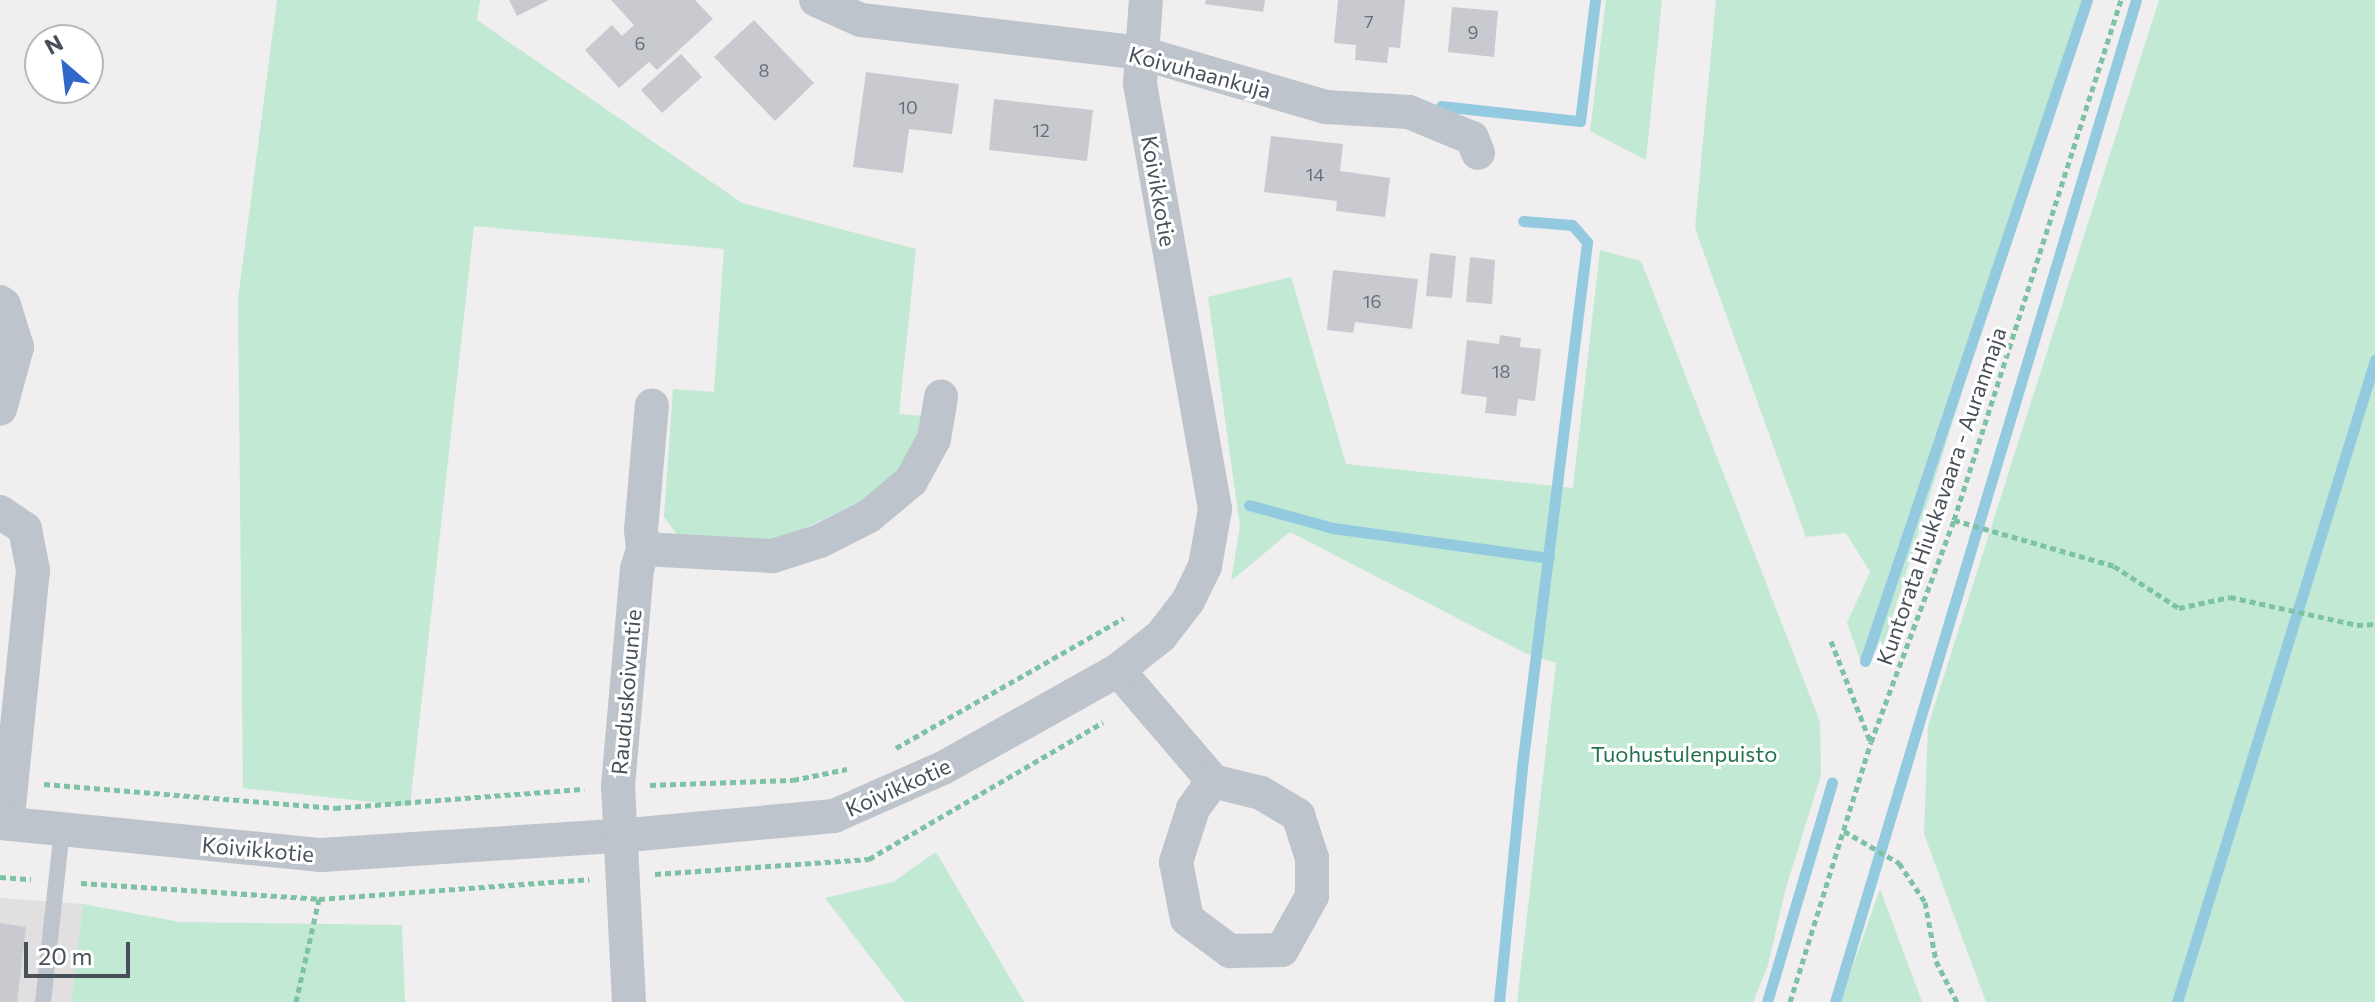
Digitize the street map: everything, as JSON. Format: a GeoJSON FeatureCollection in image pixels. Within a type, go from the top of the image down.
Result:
{"type":"FeatureCollection","features":[{"type":"Feature","properties":{"kind":"street","name":"Koivuhaankuja"},"geometry":{"type":"LineString","coordinates":[[816,0],[861,20],[1141,53],[1326,107],[1409,112],[1472,138],[1478,153]]}},
{"type":"Feature","properties":{"kind":"street","name":"Koivikkotie"},"geometry":{"type":"LineString","coordinates":[[3,823],[321,855],[618,836],[834,816],[943,768],[1118,670],[1161,636],[1188,601],[1205,566],[1215,509],[1140,83],[1146,0]]}},
{"type":"Feature","properties":{"kind":"street"},"geometry":{"type":"LineString","coordinates":[[0,302],[4,305],[17,347],[0,409]]}},
{"type":"Feature","properties":{"kind":"street"},"geometry":{"type":"LineString","coordinates":[[643,549],[773,556],[820,541],[869,516],[911,481],[934,439],[941,397]]}},
{"type":"Feature","properties":{"kind":"street","name":"Rauduskoivuntie"},"geometry":{"type":"LineString","coordinates":[[629,1002],[618,836],[620,755],[637,569],[643,549],[641,530],[652,405]]}},
{"type":"Feature","properties":{"kind":"street"},"geometry":{"type":"LineString","coordinates":[[0,512],[25,529],[33,570],[3,823]]}},
{"type":"Feature","properties":{"kind":"street"},"geometry":{"type":"LineString","coordinates":[[1118,670],[1213,781],[1261,793],[1298,815],[1312,858],[1312,896],[1282,950],[1230,951],[1187,919],[1176,862],[1193,809],[1213,781]]}},
{"type":"Feature","properties":{"kind":"lane"},"geometry":{"type":"LineString","coordinates":[[43,1002],[62,831]]}},
{"type":"Feature","properties":{"kind":"path","name":"Kuntorata Hiukkavaara - Auranmaja"},"geometry":{"type":"LineString","coordinates":[[1790,1002],[1871,742],[1954,520],[2121,0]]}},
{"type":"Feature","properties":{"kind":"path"},"geometry":{"type":"LineString","coordinates":[[1954,520],[2114,566],[2179,608],[2230,597],[2357,625],[2375,624]]}},
{"type":"Feature","properties":{"kind":"path"},"geometry":{"type":"LineString","coordinates":[[1831,641],[1871,742]]}},
{"type":"Feature","properties":{"kind":"path"},"geometry":{"type":"LineString","coordinates":[[1844,831],[1899,863],[1925,902],[1936,961],[1957,1002]]}},
{"type":"Feature","properties":{"kind":"path"},"geometry":{"type":"LineString","coordinates":[[296,1002],[319,899]]}},
{"type":"Feature","properties":{"kind":"shaded area"},"geometry":{"type":"Polygon","coordinates":[[[0,898],[83,904],[71,1002],[0,1002],[0,898]]]}},
{"type":"Feature","properties":{"kind":"green space"},"geometry":{"type":"Polygon","coordinates":[[[277,0],[480,0],[477,20],[742,203],[916,249],[899,414],[924,416],[922,433],[902,471],[859,503],[771,544],[678,536],[664,517],[673,389],[714,392],[724,249],[474,226],[410,806],[243,788],[238,299],[277,0]]]}},
{"type":"Feature","properties":{"kind":"green space"},"geometry":{"type":"Polygon","coordinates":[[[1606,0],[1662,0],[1646,160],[1590,131],[1606,0]]]}},
{"type":"Feature","properties":{"kind":"green space"},"geometry":{"type":"Polygon","coordinates":[[[1716,0],[2083,0],[1884,644],[1861,662],[1847,623],[1870,572],[1846,533],[1806,537],[1695,228],[1716,0]]]}},
{"type":"Feature","properties":{"kind":"green space"},"geometry":{"type":"Polygon","coordinates":[[[2159,0],[2375,0],[2375,1002],[1986,1002],[1924,834],[1928,726],[2159,0]]]}},
{"type":"Feature","properties":{"kind":"green space","name":"Tuohustulenpuisto"},"geometry":{"type":"Polygon","coordinates":[[[1600,250],[1641,261],[1820,722],[1821,775],[1785,891],[1768,965],[1753,1002],[1517,1002],[1556,663],[1525,653],[1290,532],[1231,581],[1240,526],[1208,297],[1291,277],[1346,464],[1573,488],[1600,250]]]}},
{"type":"Feature","properties":{"kind":"green space"},"geometry":{"type":"Polygon","coordinates":[[[936,852],[1024,1002],[905,1002],[825,898],[893,882],[936,852]]]}},
{"type":"Feature","properties":{"kind":"green space"},"geometry":{"type":"Polygon","coordinates":[[[1880,889],[1922,1002],[1840,1002],[1880,889]]]}},
{"type":"Feature","properties":{"kind":"green space"},"geometry":{"type":"Polygon","coordinates":[[[83,904],[180,922],[402,925],[405,1002],[71,1002],[83,904]]]}},
{"type":"Feature","properties":{"kind":"building"},"geometry":{"type":"Polygon","coordinates":[[[509,0],[549,0],[517,16],[509,0]]]}},
{"type":"Feature","properties":{"kind":"building"},"geometry":{"type":"Polygon","coordinates":[[[611,0],[695,0],[713,19],[657,70],[649,62],[619,88],[585,50],[612,25],[622,36],[634,25],[611,0]]]}},
{"type":"Feature","properties":{"kind":"building"},"geometry":{"type":"Polygon","coordinates":[[[1206,0],[1265,0],[1263,12],[1205,4],[1206,0]]]}},
{"type":"Feature","properties":{"kind":"building"},"geometry":{"type":"Polygon","coordinates":[[[1338,0],[1405,0],[1400,48],[1389,47],[1387,63],[1355,60],[1356,45],[1334,43],[1338,0]]]}},
{"type":"Feature","properties":{"kind":"building"},"geometry":{"type":"Polygon","coordinates":[[[1452,7],[1498,11],[1494,57],[1448,52],[1452,7]]]}},
{"type":"Feature","properties":{"kind":"building"},"geometry":{"type":"Polygon","coordinates":[[[754,20],[814,83],[775,121],[714,57],[754,20]]]}},
{"type":"Feature","properties":{"kind":"building"},"geometry":{"type":"Polygon","coordinates":[[[681,54],[702,77],[662,113],[641,90],[681,54]]]}},
{"type":"Feature","properties":{"kind":"building"},"geometry":{"type":"Polygon","coordinates":[[[866,72],[959,84],[952,134],[909,129],[903,173],[853,167],[866,72]]]}},
{"type":"Feature","properties":{"kind":"building"},"geometry":{"type":"Polygon","coordinates":[[[994,99],[1093,110],[1087,161],[989,150],[994,99]]]}},
{"type":"Feature","properties":{"kind":"building"},"geometry":{"type":"Polygon","coordinates":[[[1271,136],[1343,144],[1340,171],[1390,178],[1385,217],[1336,211],[1337,201],[1264,192],[1271,136]]]}},
{"type":"Feature","properties":{"kind":"building"},"geometry":{"type":"Polygon","coordinates":[[[1430,253],[1456,256],[1452,298],[1426,296],[1430,253]]]}},
{"type":"Feature","properties":{"kind":"building"},"geometry":{"type":"Polygon","coordinates":[[[1470,257],[1495,260],[1492,304],[1466,302],[1470,257]]]}},
{"type":"Feature","properties":{"kind":"building"},"geometry":{"type":"Polygon","coordinates":[[[1333,270],[1418,279],[1412,329],[1355,322],[1353,333],[1327,330],[1333,270]]]}},
{"type":"Feature","properties":{"kind":"building"},"geometry":{"type":"Polygon","coordinates":[[[1500,335],[1521,338],[1520,347],[1541,349],[1535,401],[1518,399],[1516,416],[1485,413],[1487,397],[1461,394],[1467,340],[1499,344],[1500,335]]]}},
{"type":"Feature","properties":{"kind":"building"},"geometry":{"type":"Polygon","coordinates":[[[0,923],[26,927],[17,1002],[0,1002],[0,923]]]}},
{"type":"Feature","properties":{"kind":"waterway"},"geometry":{"type":"LineString","coordinates":[[1441,106],[1580,121],[1595,0]]}},
{"type":"Feature","properties":{"kind":"waterway"},"geometry":{"type":"LineString","coordinates":[[1865,661],[2087,0]]}},
{"type":"Feature","properties":{"kind":"waterway"},"geometry":{"type":"LineString","coordinates":[[1835,1002],[2136,0]]}},
{"type":"Feature","properties":{"kind":"waterway"},"geometry":{"type":"LineString","coordinates":[[1499,1002],[1523,759],[1587,242],[1572,225],[1523,221]]}},
{"type":"Feature","properties":{"kind":"waterway"},"geometry":{"type":"LineString","coordinates":[[2177,1002],[2375,360]]}},
{"type":"Feature","properties":{"kind":"waterway"},"geometry":{"type":"LineString","coordinates":[[1249,505],[1333,528],[1549,558]]}},
{"type":"Feature","properties":{"kind":"waterway"},"geometry":{"type":"LineString","coordinates":[[1767,1002],[1832,782]]}}]}
